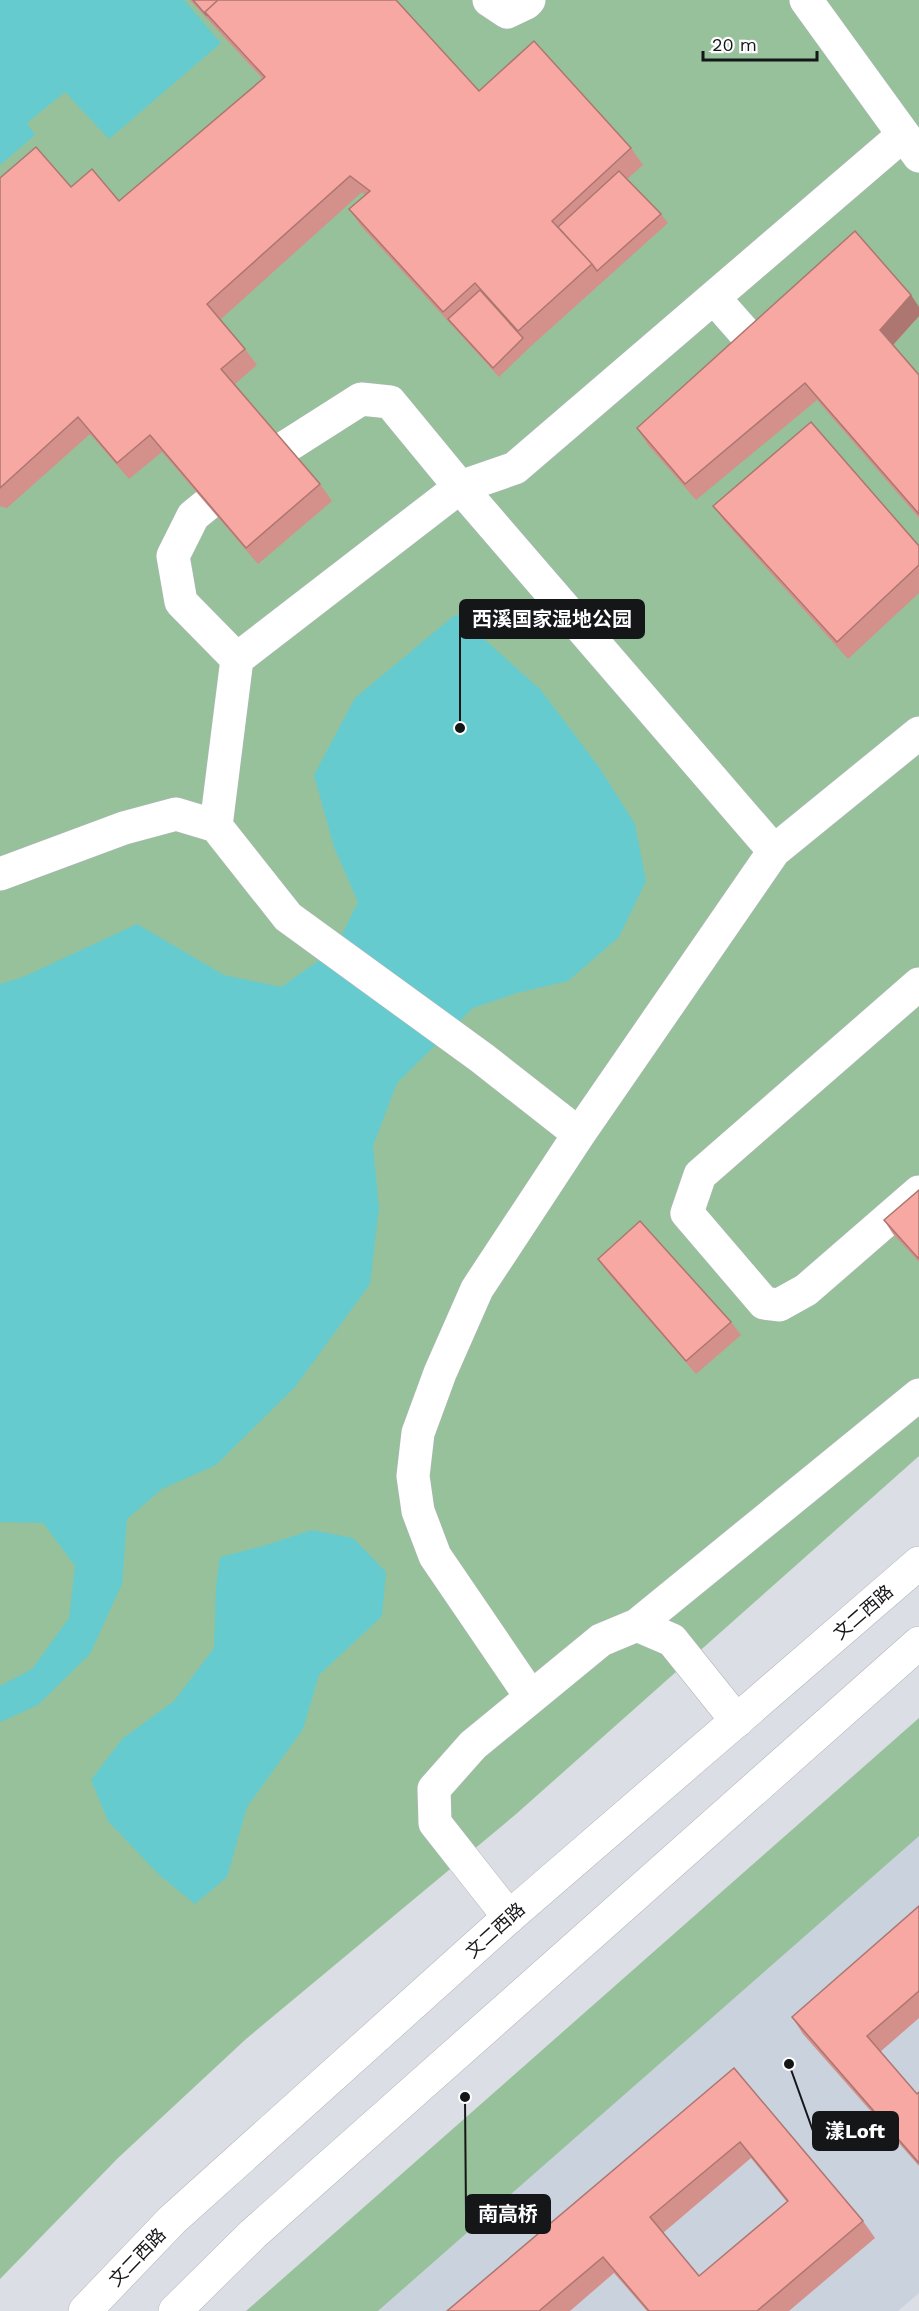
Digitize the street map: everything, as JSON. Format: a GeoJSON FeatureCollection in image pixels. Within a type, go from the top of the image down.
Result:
{"type":"FeatureCollection","features":[{"type":"Feature","properties":{"kind":"street"},"geometry":{"type":"LineString","coordinates":[[489,0],[507,12],[529,0]]}},
{"type":"Feature","properties":{"kind":"street"},"geometry":{"type":"LineString","coordinates":[[216,826],[237,659],[460,487],[515,468],[714,298],[911,146],[806,0]]}},
{"type":"Feature","properties":{"kind":"street"},"geometry":{"type":"LineString","coordinates":[[714,298],[744,332]]}},
{"type":"Feature","properties":{"kind":"street"},"geometry":{"type":"LineString","coordinates":[[237,659],[181,602],[174,556],[193,516],[248,471],[361,399],[390,402],[460,487],[774,851]]}},
{"type":"Feature","properties":{"kind":"street"},"geometry":{"type":"LineString","coordinates":[[531,1697],[435,1556],[418,1511],[414,1476],[418,1433],[440,1373],[477,1289],[579,1134],[774,851],[919,733]]}},
{"type":"Feature","properties":{"kind":"street"},"geometry":{"type":"LineString","coordinates":[[0,874],[123,828],[176,814],[216,826],[288,916],[482,1058],[579,1134]]}},
{"type":"Feature","properties":{"kind":"street"},"geometry":{"type":"LineString","coordinates":[[919,984],[700,1175],[687,1212],[764,1303],[779,1305],[806,1290],[919,1192]]}},
{"type":"Feature","properties":{"kind":"street"},"geometry":{"type":"LineString","coordinates":[[509,1917],[435,1823],[434,1789],[473,1745],[601,1640],[637,1625],[919,1395]]}},
{"type":"Feature","properties":{"kind":"street","name":"文二西路"},"geometry":{"type":"LineString","coordinates":[[85,2311],[172,2220],[509,1917],[919,1563]]}},
{"type":"Feature","properties":{"kind":"street"},"geometry":{"type":"LineString","coordinates":[[637,1625],[672,1640],[737,1721]]}},
{"type":"Feature","properties":{"kind":"street"},"geometry":{"type":"LineString","coordinates":[[175,2311],[262,2226],[919,1643]]}},
{"type":"Feature","properties":{"kind":"shaded area"},"geometry":{"type":"Polygon","coordinates":[[[919,1835],[919,2293],[898,2311],[378,2311],[919,1835]]]}},
{"type":"Feature","properties":{"kind":"green space"},"geometry":{"type":"Polygon","coordinates":[[[0,0],[919,0],[919,1456],[515,1815],[246,2039],[118,2158],[0,2279],[0,0]]]}},
{"type":"Feature","properties":{"kind":"green space"},"geometry":{"type":"Polygon","coordinates":[[[919,1718],[919,1836],[378,2311],[246,2311],[919,1718]]]}},
{"type":"Feature","properties":{"kind":"water"},"geometry":{"type":"Polygon","coordinates":[[[0,0],[184,0],[221,43],[109,139],[65,92],[27,123],[35,135],[0,165],[0,0]]]}},
{"type":"Feature","properties":{"kind":"water"},"geometry":{"type":"Polygon","coordinates":[[[456,614],[541,690],[599,767],[635,824],[646,881],[619,937],[568,981],[517,993],[473,1008],[397,1083],[373,1146],[379,1207],[370,1284],[295,1387],[216,1465],[162,1489],[127,1519],[122,1584],[90,1654],[38,1705],[0,1722],[0,1686],[32,1669],[69,1618],[75,1566],[43,1523],[0,1522],[0,984],[23,977],[137,924],[224,975],[281,987],[334,950],[358,902],[334,847],[314,775],[355,698],[456,614]]]}},
{"type":"Feature","properties":{"kind":"water"},"geometry":{"type":"Polygon","coordinates":[[[312,1530],[353,1538],[386,1572],[382,1616],[319,1675],[303,1729],[247,1807],[227,1877],[195,1904],[158,1874],[108,1821],[91,1780],[122,1739],[174,1701],[214,1648],[216,1587],[220,1557],[312,1530]]]}},
{"type":"Feature","properties":{"kind":"building"},"geometry":{"type":"Polygon","coordinates":[[[193,0],[218,0],[205,12],[207,16],[193,0]]]}},
{"type":"Feature","properties":{"kind":"building"},"geometry":{"type":"Polygon","coordinates":[[[218,0],[396,0],[479,91],[534,41],[631,148],[552,221],[592,264],[518,331],[475,283],[443,312],[349,209],[370,191],[350,176],[207,304],[245,349],[221,369],[320,484],[246,548],[150,435],[117,463],[78,417],[0,488],[0,178],[36,147],[71,187],[92,169],[119,201],[265,77],[205,12],[218,0]]]}},
{"type":"Feature","properties":{"kind":"building"},"geometry":{"type":"Polygon","coordinates":[[[619,171],[661,214],[597,271],[558,227],[619,171]]]}},
{"type":"Feature","properties":{"kind":"building"},"geometry":{"type":"Polygon","coordinates":[[[855,231],[911,295],[880,330],[919,375],[919,514],[805,383],[685,484],[637,428],[855,231]]]}},
{"type":"Feature","properties":{"kind":"building"},"geometry":{"type":"Polygon","coordinates":[[[480,290],[523,338],[493,368],[448,319],[480,290]]]}},
{"type":"Feature","properties":{"kind":"building"},"geometry":{"type":"Polygon","coordinates":[[[811,422],[919,546],[919,565],[837,642],[713,506],[811,422]]]}},
{"type":"Feature","properties":{"kind":"building"},"geometry":{"type":"Polygon","coordinates":[[[919,1190],[919,1259],[884,1220],[919,1190]]]}},
{"type":"Feature","properties":{"kind":"building"},"geometry":{"type":"Polygon","coordinates":[[[640,1221],[731,1322],[686,1361],[598,1259],[640,1221]]]}},
{"type":"Feature","properties":{"kind":"building"},"geometry":{"type":"Polygon","coordinates":[[[919,1906],[919,1991],[867,2036],[917,2094],[919,2092],[919,2163],[792,2017],[919,1906]]]}},
{"type":"Feature","properties":{"kind":"building"},"geometry":{"type":"Polygon","coordinates":[[[734,2068],[863,2221],[757,2311],[649,2311],[603,2257],[539,2311],[447,2311],[734,2068]],[[740,2142],[650,2217],[699,2276],[788,2201],[740,2142]]]}},
{"type":"Feature","properties":{"kind":"place","name":"西溪国家湿地公园"},"geometry":{"type":"Point","coordinates":[460,728]}},
{"type":"Feature","properties":{"kind":"place","name":"漾Loft"},"geometry":{"type":"Point","coordinates":[789,2064]}},
{"type":"Feature","properties":{"kind":"place","name":"南高桥"},"geometry":{"type":"Point","coordinates":[465,2097]}}]}
